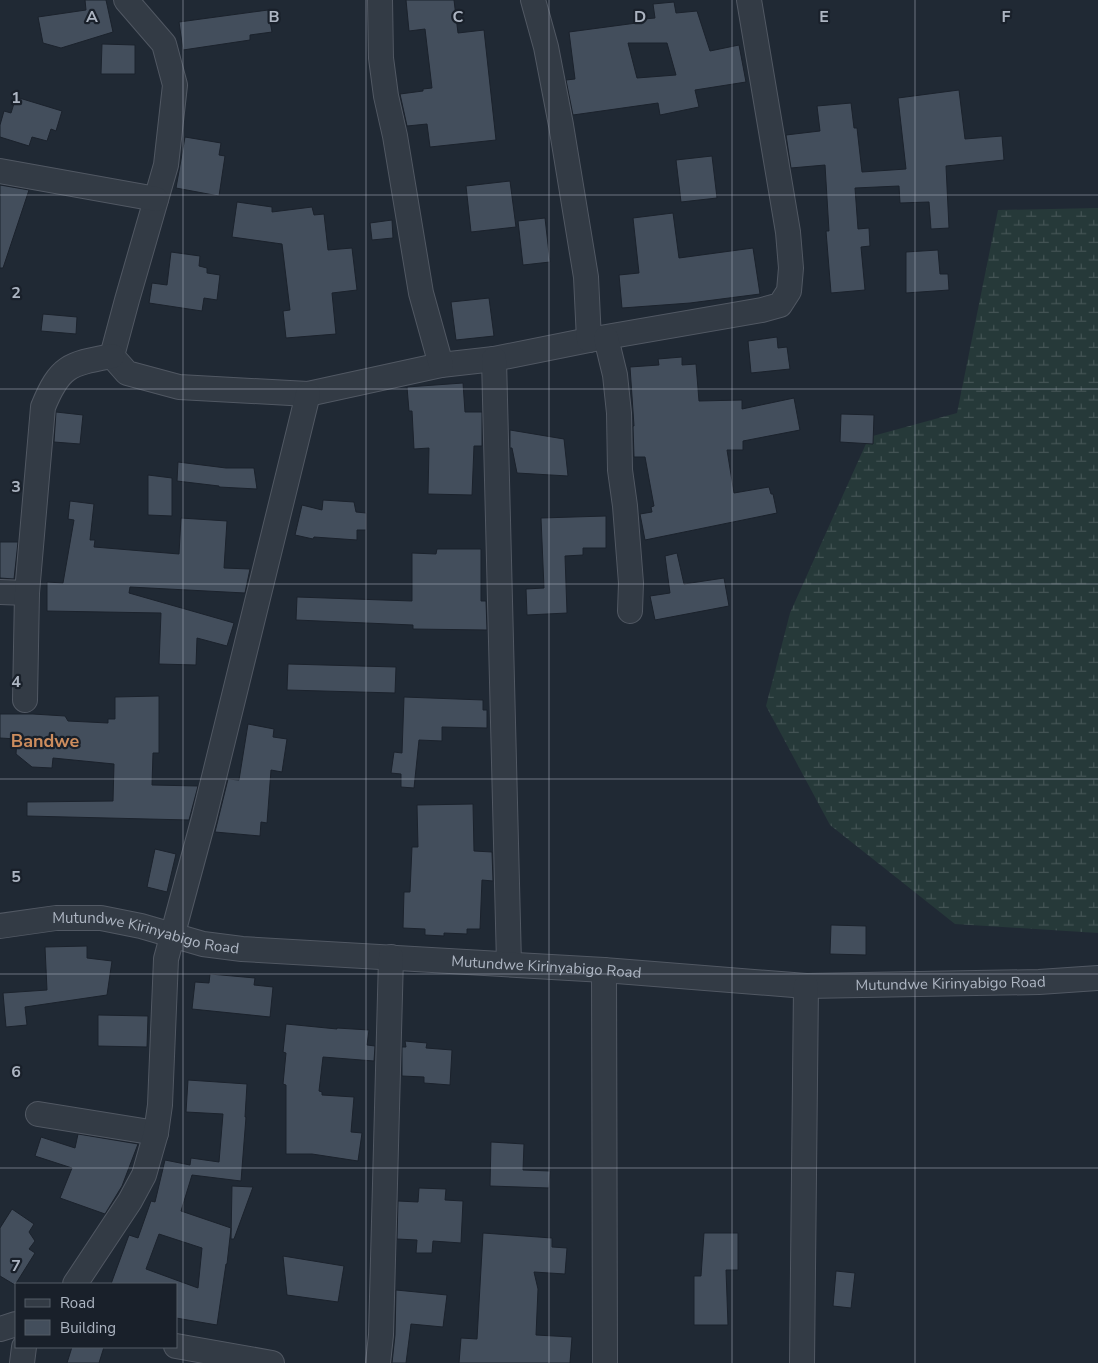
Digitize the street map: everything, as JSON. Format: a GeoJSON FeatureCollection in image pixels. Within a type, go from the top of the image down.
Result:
{"type":"FeatureCollection","features":[{"type":"Feature","properties":{"kind":"street"},"geometry":{"type":"LineString","coordinates":[[112,356],[166,165],[174,86],[164,44],[126,0]]}},
{"type":"Feature","properties":{"kind":"street"},"geometry":{"type":"LineString","coordinates":[[380,0],[381,58],[386,96],[395,136],[421,294],[441,365]]}},
{"type":"Feature","properties":{"kind":"street"},"geometry":{"type":"LineString","coordinates":[[533,0],[546,47],[561,125],[597,339],[615,375],[619,414],[620,470],[631,583],[630,611]]}},
{"type":"Feature","properties":{"kind":"street"},"geometry":{"type":"LineString","coordinates":[[112,356],[127,373],[179,387],[308,394],[441,365],[494,359],[762,310],[780,305],[789,291],[791,268],[788,232],[749,0]]}},
{"type":"Feature","properties":{"kind":"street"},"geometry":{"type":"LineString","coordinates":[[0,171],[156,199]]}},
{"type":"Feature","properties":{"kind":"street"},"geometry":{"type":"LineString","coordinates":[[25,700],[27,593],[42,407],[50,388],[62,372],[79,362],[112,356]]}},
{"type":"Feature","properties":{"kind":"street"},"geometry":{"type":"LineString","coordinates":[[494,359],[508,964]]}},
{"type":"Feature","properties":{"kind":"street"},"geometry":{"type":"LineString","coordinates":[[76,1283],[130,1201],[144,1175],[156,1133],[160,1105],[166,959],[211,790],[308,394]]}},
{"type":"Feature","properties":{"kind":"street"},"geometry":{"type":"LineString","coordinates":[[0,592],[27,593]]}},
{"type":"Feature","properties":{"kind":"street","name":"Mutundwe Kirinyabigo Road"},"geometry":{"type":"LineString","coordinates":[[0,926],[56,918],[101,918],[141,926],[203,944],[242,949],[604,970],[806,986],[1039,982],[1098,978]]}},
{"type":"Feature","properties":{"kind":"street"},"geometry":{"type":"LineString","coordinates":[[378,1363],[381,1335],[391,957]]}},
{"type":"Feature","properties":{"kind":"street"},"geometry":{"type":"LineString","coordinates":[[604,970],[605,1363]]}},
{"type":"Feature","properties":{"kind":"street"},"geometry":{"type":"LineString","coordinates":[[802,1363],[806,986]]}},
{"type":"Feature","properties":{"kind":"street"},"geometry":{"type":"LineString","coordinates":[[38,1114],[156,1133]]}},
{"type":"Feature","properties":{"kind":"street"},"geometry":{"type":"LineString","coordinates":[[0,1329],[15,1324]]}},
{"type":"Feature","properties":{"kind":"street"},"geometry":{"type":"LineString","coordinates":[[178,1346],[272,1363]]}},
{"type":"Feature","properties":{"kind":"street"},"geometry":{"type":"LineString","coordinates":[[22,1363],[24,1348]]}},
{"type":"Feature","properties":{"kind":"green space"},"geometry":{"type":"Polygon","coordinates":[[[1098,208],[1098,933],[955,924],[830,825],[766,706],[790,613],[869,437],[957,413],[998,210],[1098,208]]]}},
{"type":"Feature","properties":{"kind":"building"},"geometry":{"type":"Polygon","coordinates":[[[85,0],[106,0],[113,32],[61,48],[43,43],[38,17],[86,10],[85,0]]]}},
{"type":"Feature","properties":{"kind":"building"},"geometry":{"type":"Polygon","coordinates":[[[406,0],[454,0],[458,33],[484,30],[496,140],[430,147],[427,124],[407,126],[400,94],[432,88],[425,29],[409,31],[406,0]]]}},
{"type":"Feature","properties":{"kind":"building"},"geometry":{"type":"Polygon","coordinates":[[[674,2],[676,13],[697,11],[710,51],[739,45],[746,82],[695,90],[699,107],[660,115],[658,103],[573,115],[566,80],[575,79],[569,32],[644,22],[644,19],[655,18],[653,4],[674,2]],[[628,43],[637,78],[676,75],[667,43],[628,43]]]}},
{"type":"Feature","properties":{"kind":"building"},"geometry":{"type":"Polygon","coordinates":[[[268,10],[272,32],[250,35],[250,40],[183,50],[179,22],[268,10]]]}},
{"type":"Feature","properties":{"kind":"building"},"geometry":{"type":"Polygon","coordinates":[[[102,44],[135,45],[135,74],[101,74],[102,44]]]}},
{"type":"Feature","properties":{"kind":"building"},"geometry":{"type":"Polygon","coordinates":[[[959,90],[965,139],[1002,136],[1004,160],[946,166],[949,228],[931,229],[929,202],[900,203],[899,186],[855,188],[858,229],[869,228],[870,246],[861,247],[865,290],[831,293],[826,231],[829,231],[825,165],[791,168],[786,135],[820,131],[817,106],[851,103],[854,128],[857,128],[862,172],[906,169],[898,98],[959,90]]]}},
{"type":"Feature","properties":{"kind":"building"},"geometry":{"type":"Polygon","coordinates":[[[16,97],[62,111],[56,131],[51,129],[47,141],[32,137],[29,146],[0,137],[0,125],[4,111],[11,113],[16,97]]]}},
{"type":"Feature","properties":{"kind":"building"},"geometry":{"type":"Polygon","coordinates":[[[185,137],[221,143],[219,155],[225,156],[219,196],[176,188],[185,137]]]}},
{"type":"Feature","properties":{"kind":"building"},"geometry":{"type":"Polygon","coordinates":[[[712,156],[717,198],[681,202],[676,160],[712,156]]]}},
{"type":"Feature","properties":{"kind":"building"},"geometry":{"type":"Polygon","coordinates":[[[510,181],[516,227],[471,232],[466,186],[510,181]]]}},
{"type":"Feature","properties":{"kind":"building"},"geometry":{"type":"Polygon","coordinates":[[[0,185],[29,190],[3,268],[0,268],[0,185]]]}},
{"type":"Feature","properties":{"kind":"building"},"geometry":{"type":"Polygon","coordinates":[[[237,202],[272,207],[272,212],[312,207],[314,215],[324,214],[328,250],[352,248],[357,290],[332,293],[336,334],[286,338],[283,311],[290,310],[282,244],[232,237],[237,202]]]}},
{"type":"Feature","properties":{"kind":"building"},"geometry":{"type":"Polygon","coordinates":[[[673,213],[679,258],[753,248],[760,294],[690,303],[622,308],[619,275],[639,273],[633,218],[673,213]]]}},
{"type":"Feature","properties":{"kind":"building"},"geometry":{"type":"Polygon","coordinates":[[[545,218],[550,262],[523,265],[518,221],[545,218]]]}},
{"type":"Feature","properties":{"kind":"building"},"geometry":{"type":"Polygon","coordinates":[[[392,220],[393,238],[372,240],[370,223],[392,220]]]}},
{"type":"Feature","properties":{"kind":"building"},"geometry":{"type":"Polygon","coordinates":[[[938,250],[940,274],[948,274],[949,290],[906,293],[906,252],[938,250]]]}},
{"type":"Feature","properties":{"kind":"building"},"geometry":{"type":"Polygon","coordinates":[[[171,252],[200,256],[199,266],[207,268],[207,273],[220,275],[217,300],[204,298],[202,311],[149,303],[152,283],[167,285],[171,252]]]}},
{"type":"Feature","properties":{"kind":"building"},"geometry":{"type":"Polygon","coordinates":[[[489,298],[494,336],[456,340],[451,302],[489,298]]]}},
{"type":"Feature","properties":{"kind":"building"},"geometry":{"type":"Polygon","coordinates":[[[43,314],[77,317],[76,334],[41,331],[43,314]]]}},
{"type":"Feature","properties":{"kind":"building"},"geometry":{"type":"Polygon","coordinates":[[[777,337],[778,348],[787,347],[790,369],[751,373],[748,341],[777,337]]]}},
{"type":"Feature","properties":{"kind":"building"},"geometry":{"type":"Polygon","coordinates":[[[682,357],[682,365],[696,364],[699,401],[742,400],[742,409],[794,398],[800,430],[743,441],[743,450],[727,450],[734,493],[769,487],[771,494],[773,494],[777,513],[645,540],[640,514],[652,512],[651,507],[654,506],[645,457],[634,457],[630,367],[659,365],[658,359],[682,357]]]}},
{"type":"Feature","properties":{"kind":"building"},"geometry":{"type":"Polygon","coordinates":[[[463,383],[465,412],[482,412],[482,446],[474,446],[472,495],[428,494],[429,448],[414,449],[412,411],[409,411],[407,387],[463,383]]]}},
{"type":"Feature","properties":{"kind":"building"},"geometry":{"type":"Polygon","coordinates":[[[56,412],[83,415],[80,444],[54,442],[56,412]]]}},
{"type":"Feature","properties":{"kind":"building"},"geometry":{"type":"Polygon","coordinates":[[[841,414],[874,415],[873,444],[840,442],[841,414]]]}},
{"type":"Feature","properties":{"kind":"building"},"geometry":{"type":"Polygon","coordinates":[[[510,430],[564,439],[568,476],[517,473],[512,448],[510,448],[510,430]]]}},
{"type":"Feature","properties":{"kind":"building"},"geometry":{"type":"Polygon","coordinates":[[[178,462],[226,468],[254,468],[257,489],[219,487],[177,481],[178,462]]]}},
{"type":"Feature","properties":{"kind":"building"},"geometry":{"type":"Polygon","coordinates":[[[148,475],[172,478],[172,516],[148,515],[148,475]]]}},
{"type":"Feature","properties":{"kind":"building"},"geometry":{"type":"Polygon","coordinates":[[[323,500],[354,502],[356,512],[366,513],[366,530],[357,530],[357,540],[314,537],[313,539],[295,535],[302,505],[322,510],[323,500]]]}},
{"type":"Feature","properties":{"kind":"building"},"geometry":{"type":"Polygon","coordinates":[[[70,501],[94,504],[90,540],[95,540],[94,547],[179,554],[181,518],[227,521],[224,568],[250,569],[245,593],[130,587],[129,593],[234,623],[227,646],[197,638],[196,665],[159,664],[161,613],[47,611],[47,582],[63,583],[74,520],[68,519],[70,501]]]}},
{"type":"Feature","properties":{"kind":"building"},"geometry":{"type":"Polygon","coordinates":[[[606,516],[606,548],[583,548],[583,555],[565,556],[567,613],[527,615],[526,589],[544,588],[541,518],[606,516]]]}},
{"type":"Feature","properties":{"kind":"building"},"geometry":{"type":"Polygon","coordinates":[[[0,542],[18,542],[14,579],[0,578],[0,542]]]}},
{"type":"Feature","properties":{"kind":"building"},"geometry":{"type":"Polygon","coordinates":[[[437,549],[481,549],[481,601],[486,601],[487,630],[413,629],[413,625],[296,620],[297,597],[412,601],[412,553],[436,554],[437,549]]]}},
{"type":"Feature","properties":{"kind":"building"},"geometry":{"type":"Polygon","coordinates":[[[677,553],[684,584],[724,578],[729,606],[655,620],[650,596],[670,593],[665,556],[677,553]]]}},
{"type":"Feature","properties":{"kind":"building"},"geometry":{"type":"Polygon","coordinates":[[[288,664],[396,667],[395,693],[287,690],[288,664]]]}},
{"type":"Feature","properties":{"kind":"building"},"geometry":{"type":"Polygon","coordinates":[[[159,696],[159,753],[153,753],[152,785],[198,786],[189,820],[27,816],[27,802],[113,801],[114,764],[53,758],[52,768],[32,767],[16,754],[17,739],[0,738],[0,714],[65,716],[68,721],[108,723],[108,719],[115,719],[115,697],[159,696]]]}},
{"type":"Feature","properties":{"kind":"building"},"geometry":{"type":"Polygon","coordinates":[[[404,697],[483,700],[483,710],[487,710],[487,728],[442,727],[442,741],[419,740],[414,788],[401,787],[401,774],[391,773],[394,752],[402,753],[404,697]]]}},
{"type":"Feature","properties":{"kind":"building"},"geometry":{"type":"Polygon","coordinates":[[[248,724],[274,729],[273,737],[287,739],[282,772],[271,770],[267,823],[261,822],[260,836],[215,832],[228,779],[239,780],[248,724]]]}},
{"type":"Feature","properties":{"kind":"building"},"geometry":{"type":"Polygon","coordinates":[[[473,804],[474,851],[492,852],[493,881],[482,880],[480,929],[467,929],[467,934],[444,933],[444,936],[425,935],[425,929],[403,928],[404,892],[410,892],[412,847],[418,847],[417,805],[473,804]]]}},
{"type":"Feature","properties":{"kind":"building"},"geometry":{"type":"Polygon","coordinates":[[[155,849],[176,854],[167,892],[147,887],[155,849]]]}},
{"type":"Feature","properties":{"kind":"building"},"geometry":{"type":"Polygon","coordinates":[[[831,925],[866,926],[866,955],[830,954],[831,925]]]}},
{"type":"Feature","properties":{"kind":"building"},"geometry":{"type":"Polygon","coordinates":[[[87,946],[87,958],[112,961],[107,995],[25,1007],[27,1025],[6,1027],[3,993],[47,990],[45,947],[87,946]]]}},
{"type":"Feature","properties":{"kind":"building"},"geometry":{"type":"Polygon","coordinates":[[[210,974],[255,978],[254,985],[273,987],[270,1017],[192,1009],[195,982],[209,983],[210,974]]]}},
{"type":"Feature","properties":{"kind":"building"},"geometry":{"type":"Polygon","coordinates":[[[98,1015],[148,1016],[147,1047],[98,1046],[98,1015]]]}},
{"type":"Feature","properties":{"kind":"building"},"geometry":{"type":"Polygon","coordinates":[[[286,1024],[369,1030],[367,1045],[375,1046],[374,1061],[323,1057],[319,1091],[322,1092],[322,1095],[354,1097],[351,1132],[362,1133],[358,1161],[312,1154],[286,1154],[286,1085],[283,1084],[286,1053],[283,1052],[286,1024]]]}},
{"type":"Feature","properties":{"kind":"building"},"geometry":{"type":"Polygon","coordinates":[[[405,1041],[427,1043],[426,1048],[452,1050],[450,1085],[424,1083],[424,1077],[402,1076],[402,1047],[406,1047],[405,1041]]]}},
{"type":"Feature","properties":{"kind":"building"},"geometry":{"type":"Polygon","coordinates":[[[188,1080],[247,1084],[241,1181],[192,1175],[181,1211],[231,1228],[217,1325],[178,1318],[178,1283],[111,1283],[129,1235],[138,1238],[151,1201],[155,1202],[165,1160],[190,1165],[191,1158],[219,1162],[223,1114],[186,1112],[188,1080]],[[159,1234],[146,1269],[198,1288],[202,1248],[159,1234]]]}},
{"type":"Feature","properties":{"kind":"building"},"geometry":{"type":"Polygon","coordinates":[[[78,1134],[138,1144],[122,1186],[105,1214],[60,1198],[72,1168],[35,1156],[41,1137],[75,1148],[78,1134]]]}},
{"type":"Feature","properties":{"kind":"building"},"geometry":{"type":"Polygon","coordinates":[[[491,1142],[524,1144],[523,1170],[550,1171],[549,1188],[490,1186],[491,1142]]]}},
{"type":"Feature","properties":{"kind":"building"},"geometry":{"type":"Polygon","coordinates":[[[232,1186],[253,1187],[234,1239],[231,1239],[232,1186]]]}},
{"type":"Feature","properties":{"kind":"building"},"geometry":{"type":"Polygon","coordinates":[[[419,1188],[446,1189],[445,1200],[463,1201],[461,1243],[433,1241],[432,1253],[416,1253],[417,1240],[397,1239],[398,1201],[418,1202],[419,1188]]]}},
{"type":"Feature","properties":{"kind":"building"},"geometry":{"type":"Polygon","coordinates":[[[12,1209],[34,1224],[29,1232],[35,1241],[29,1249],[35,1253],[15,1285],[0,1276],[0,1228],[12,1209]]]}},
{"type":"Feature","properties":{"kind":"building"},"geometry":{"type":"Polygon","coordinates":[[[483,1233],[552,1238],[552,1247],[567,1248],[565,1274],[534,1272],[538,1289],[536,1335],[572,1337],[570,1363],[459,1363],[461,1338],[477,1339],[483,1233]]]}},
{"type":"Feature","properties":{"kind":"building"},"geometry":{"type":"Polygon","coordinates":[[[704,1233],[738,1233],[738,1270],[726,1270],[728,1325],[694,1325],[694,1276],[701,1276],[704,1233]]]}},
{"type":"Feature","properties":{"kind":"building"},"geometry":{"type":"Polygon","coordinates":[[[283,1256],[344,1266],[338,1302],[287,1295],[283,1256]]]}},
{"type":"Feature","properties":{"kind":"building"},"geometry":{"type":"Polygon","coordinates":[[[836,1271],[855,1273],[851,1308],[833,1306],[836,1271]]]}},
{"type":"Feature","properties":{"kind":"building"},"geometry":{"type":"Polygon","coordinates":[[[396,1290],[447,1295],[443,1327],[411,1324],[406,1363],[392,1363],[396,1290]]]}},
{"type":"Feature","properties":{"kind":"building"},"geometry":{"type":"Polygon","coordinates":[[[72,1348],[104,1348],[99,1363],[67,1363],[72,1348]]]}},
{"type":"Feature","properties":{"kind":"district","name":"Bandwe"},"geometry":{"type":"Point","coordinates":[45,741]}}]}
